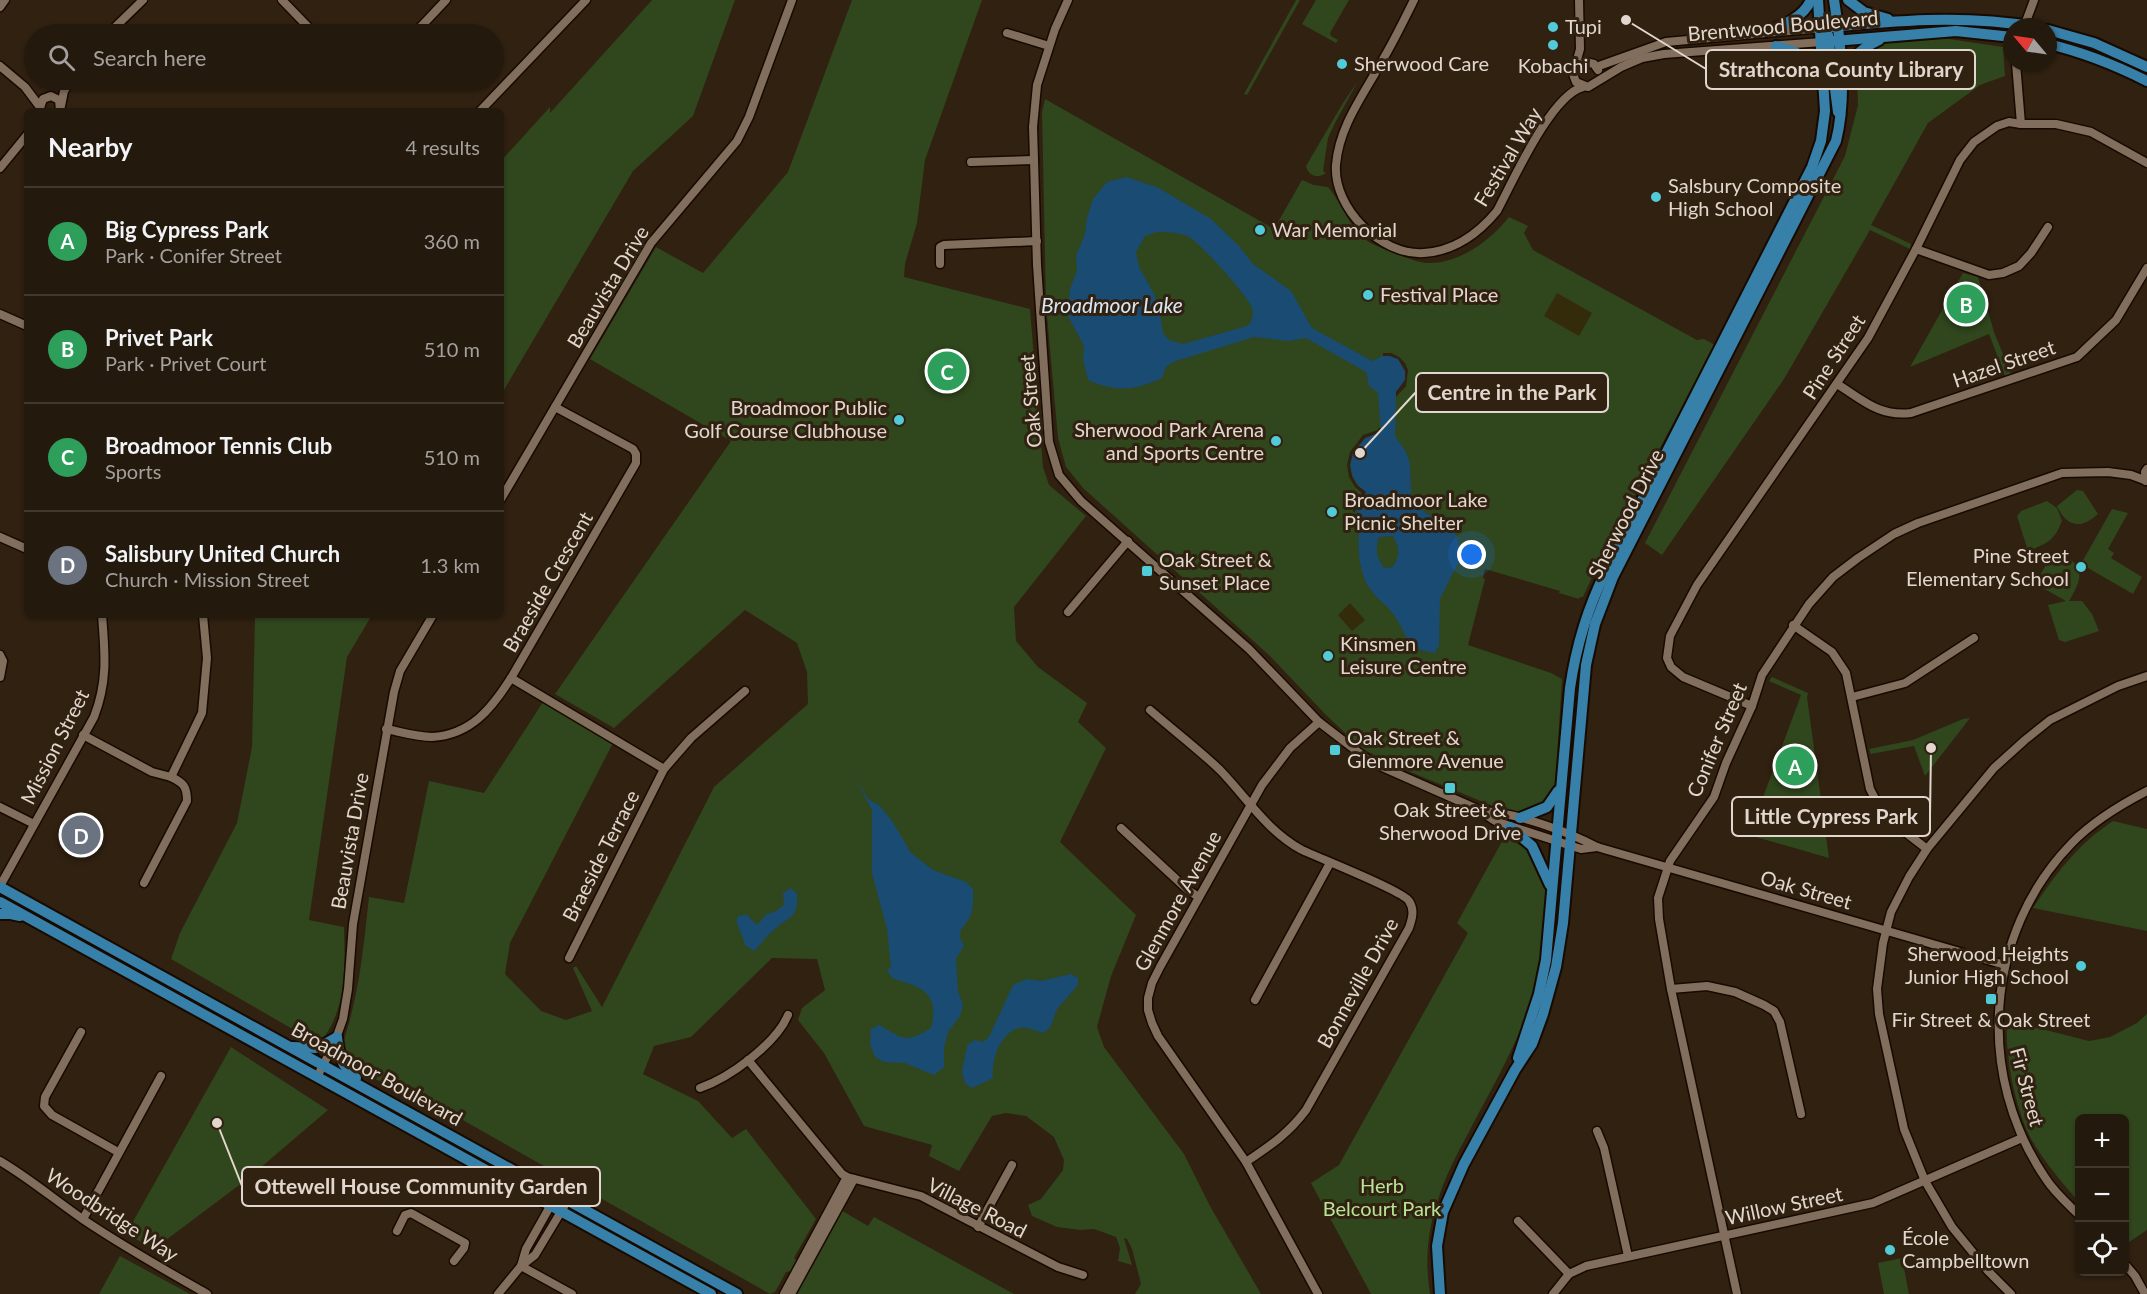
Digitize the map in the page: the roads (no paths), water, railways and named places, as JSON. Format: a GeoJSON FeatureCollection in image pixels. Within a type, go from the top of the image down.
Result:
{"type":"FeatureCollection","features":[{"type":"Feature","properties":{"kind":"main road"},"geometry":{"type":"LineString","coordinates":[[1766,32],[1799,16],[1811,0]]}},
{"type":"Feature","properties":{"kind":"main road","name":"Sherwood Drive"},"geometry":{"type":"LineString","coordinates":[[1440,1294],[1437,1246],[1443,1212],[1464,1164],[1515,1070],[1532,1044],[1556,967],[1563,923],[1583,684],[1590,643],[1601,605],[1836,141],[1840,126],[1842,90],[1830,42],[1821,28],[1818,0]]}},
{"type":"Feature","properties":{"kind":"main road","name":"Sherwood Drive"},"geometry":{"type":"LineString","coordinates":[[1515,1070],[1539,994],[1547,951],[1574,663],[1591,600],[1812,167],[1824,122],[1825,84],[1830,42],[1838,27],[1834,0]]}},
{"type":"Feature","properties":{"kind":"main road"},"geometry":{"type":"LineString","coordinates":[[1848,0],[1858,9],[1872,16],[1906,21]]}},
{"type":"Feature","properties":{"kind":"main road","name":"Brentwood Boulevard"},"geometry":{"type":"LineString","coordinates":[[1821,28],[1906,21],[1975,20],[2003,23]]}},
{"type":"Feature","properties":{"kind":"main road","name":"Brentwood Boulevard"},"geometry":{"type":"LineString","coordinates":[[1830,42],[1956,32],[2003,36]]}},
{"type":"Feature","properties":{"kind":"main road"},"geometry":{"type":"LineString","coordinates":[[2057,33],[2094,43],[2147,67]]}},
{"type":"Feature","properties":{"kind":"main road"},"geometry":{"type":"LineString","coordinates":[[1842,90],[1855,56],[1861,49],[1887,36]]}},
{"type":"Feature","properties":{"kind":"main road"},"geometry":{"type":"LineString","coordinates":[[1830,42],[1840,126]]}},
{"type":"Feature","properties":{"kind":"main road"},"geometry":{"type":"LineString","coordinates":[[1776,46],[1809,59],[1818,68],[1825,84]]}},
{"type":"Feature","properties":{"kind":"main road"},"geometry":{"type":"LineString","coordinates":[[2057,46],[2089,55],[2147,81]]}},
{"type":"Feature","properties":{"kind":"main road"},"geometry":{"type":"LineString","coordinates":[[1520,818],[1546,807],[1552,801],[1562,782]]}},
{"type":"Feature","properties":{"kind":"main road"},"geometry":{"type":"LineString","coordinates":[[1510,827],[1532,846],[1548,877],[1552,891]]}},
{"type":"Feature","properties":{"kind":"main road","name":"Broadmoor Boulevard"},"geometry":{"type":"LineString","coordinates":[[0,886],[737,1294]]}},
{"type":"Feature","properties":{"kind":"main road","name":"Broadmoor Boulevard"},"geometry":{"type":"LineString","coordinates":[[0,902],[711,1294]]}},
{"type":"Feature","properties":{"kind":"main road"},"geometry":{"type":"LineString","coordinates":[[0,914],[11,914],[35,921]]}},
{"type":"Feature","properties":{"kind":"main road"},"geometry":{"type":"LineString","coordinates":[[288,1046],[318,1048],[337,1037],[342,1064],[370,1090]]}},
{"type":"Feature","properties":{"kind":"street"},"geometry":{"type":"LineString","coordinates":[[0,7],[5,0]]}},
{"type":"Feature","properties":{"kind":"street"},"geometry":{"type":"LineString","coordinates":[[118,24],[143,0]]}},
{"type":"Feature","properties":{"kind":"street"},"geometry":{"type":"LineString","coordinates":[[282,0],[305,24]]}},
{"type":"Feature","properties":{"kind":"street"},"geometry":{"type":"LineString","coordinates":[[423,24],[446,0]]}},
{"type":"Feature","properties":{"kind":"street"},"geometry":{"type":"LineString","coordinates":[[504,86],[586,0]]}},
{"type":"Feature","properties":{"kind":"street","name":"Beauvista Drive"},"geometry":{"type":"LineString","coordinates":[[504,494],[655,236],[737,141],[752,111],[792,0]]}},
{"type":"Feature","properties":{"kind":"street","name":"Oak Street"},"geometry":{"type":"LineString","coordinates":[[1068,0],[1041,71],[1036,96],[1034,160],[1036,242],[1048,442],[1056,468],[1081,501],[1249,649],[1319,722],[1371,762],[1482,811],[1495,821],[1510,827],[1557,835]]}},
{"type":"Feature","properties":{"kind":"street"},"geometry":{"type":"LineString","coordinates":[[1579,0],[1580,49],[1574,78],[1583,87],[1592,86],[1598,79],[1593,65],[1580,49]]}},
{"type":"Feature","properties":{"kind":"street"},"geometry":{"type":"LineString","coordinates":[[2030,18],[2034,0]]}},
{"type":"Feature","properties":{"kind":"street","name":"Festival Way"},"geometry":{"type":"LineString","coordinates":[[1412,1],[1407,16],[1345,126],[1336,169],[1340,194],[1359,223],[1375,236],[1400,250],[1424,253],[1443,250],[1456,246],[1480,230],[1497,211],[1548,118],[1575,89],[1583,87]]}},
{"type":"Feature","properties":{"kind":"street","name":"Brentwood Boulevard"},"geometry":{"type":"LineString","coordinates":[[1593,65],[1666,42],[1821,28]]}},
{"type":"Feature","properties":{"kind":"street"},"geometry":{"type":"LineString","coordinates":[[1007,33],[1049,46]]}},
{"type":"Feature","properties":{"kind":"street","name":"Brentwood Boulevard"},"geometry":{"type":"LineString","coordinates":[[1598,79],[1621,67],[1658,55],[1830,42]]}},
{"type":"Feature","properties":{"kind":"street"},"geometry":{"type":"LineString","coordinates":[[1576,67],[1582,62],[1593,65]]}},
{"type":"Feature","properties":{"kind":"street"},"geometry":{"type":"LineString","coordinates":[[0,66],[24,86]]}},
{"type":"Feature","properties":{"kind":"street"},"geometry":{"type":"LineString","coordinates":[[2017,72],[2021,124]]}},
{"type":"Feature","properties":{"kind":"street"},"geometry":{"type":"LineString","coordinates":[[27,90],[39,108]]}},
{"type":"Feature","properties":{"kind":"street"},"geometry":{"type":"LineString","coordinates":[[33,90],[57,98],[60,108]]}},
{"type":"Feature","properties":{"kind":"street"},"geometry":{"type":"LineString","coordinates":[[40,108],[43,99],[58,90]]}},
{"type":"Feature","properties":{"kind":"street"},"geometry":{"type":"LineString","coordinates":[[60,108],[65,90]]}},
{"type":"Feature","properties":{"kind":"street"},"geometry":{"type":"LineString","coordinates":[[483,108],[500,90]]}},
{"type":"Feature","properties":{"kind":"street","name":"Pine Street"},"geometry":{"type":"LineString","coordinates":[[1752,706],[1676,672],[1667,658],[1670,636],[1697,585],[1868,338],[1960,160],[1974,142],[1997,126],[2009,122],[2056,124],[2080,129],[2147,164]]}},
{"type":"Feature","properties":{"kind":"street"},"geometry":{"type":"LineString","coordinates":[[0,168],[24,139]]}},
{"type":"Feature","properties":{"kind":"street"},"geometry":{"type":"LineString","coordinates":[[971,162],[1034,160]]}},
{"type":"Feature","properties":{"kind":"street"},"geometry":{"type":"LineString","coordinates":[[1916,249],[1989,275],[2003,273],[2019,266],[2031,253],[2048,227]]}},
{"type":"Feature","properties":{"kind":"street"},"geometry":{"type":"LineString","coordinates":[[940,264],[940,247],[944,245],[1036,242]]}},
{"type":"Feature","properties":{"kind":"street","name":"Hazel Street"},"geometry":{"type":"LineString","coordinates":[[1837,384],[1874,408],[1892,414],[1911,413],[2076,357],[2116,320],[2147,268]]}},
{"type":"Feature","properties":{"kind":"street"},"geometry":{"type":"LineString","coordinates":[[0,314],[24,325]]}},
{"type":"Feature","properties":{"kind":"street","name":"Braeside Crescent"},"geometry":{"type":"LineString","coordinates":[[386,729],[431,737],[453,734],[472,725],[484,715],[511,678],[636,463],[636,454],[633,449],[555,407]]}},
{"type":"Feature","properties":{"kind":"street"},"geometry":{"type":"LineString","coordinates":[[2147,469],[2147,481]]}},
{"type":"Feature","properties":{"kind":"street","name":"Conifer Street"},"geometry":{"type":"LineString","coordinates":[[1737,1294],[1671,989],[1659,919],[1658,898],[1670,861],[1714,797],[1726,763],[1752,706],[1762,675],[1793,625],[1833,577],[1874,546],[1918,523],[2062,473],[2108,472],[2131,475],[2147,481]]}},
{"type":"Feature","properties":{"kind":"street"},"geometry":{"type":"LineString","coordinates":[[0,537],[24,548]]}},
{"type":"Feature","properties":{"kind":"street"},"geometry":{"type":"LineString","coordinates":[[1068,612],[1128,541]]}},
{"type":"Feature","properties":{"kind":"street","name":"Mission Street"},"geometry":{"type":"LineString","coordinates":[[0,886],[94,717],[104,683],[106,660],[102,618]]}},
{"type":"Feature","properties":{"kind":"street"},"geometry":{"type":"LineString","coordinates":[[171,777],[202,713],[207,658],[203,618]]}},
{"type":"Feature","properties":{"kind":"street","name":"Beauvista Drive"},"geometry":{"type":"LineString","coordinates":[[317,1077],[337,1037],[343,1019],[348,989],[352,924],[394,692],[400,671],[431,618]]}},
{"type":"Feature","properties":{"kind":"street"},"geometry":{"type":"LineString","coordinates":[[1793,625],[1832,652],[1846,673],[1870,789],[1881,810],[1927,849]]}},
{"type":"Feature","properties":{"kind":"street"},"geometry":{"type":"LineString","coordinates":[[1852,697],[1905,683],[1974,638]]}},
{"type":"Feature","properties":{"kind":"street"},"geometry":{"type":"LineString","coordinates":[[0,655],[3,661],[0,677]]}},
{"type":"Feature","properties":{"kind":"street"},"geometry":{"type":"LineString","coordinates":[[2011,1294],[1988,1271],[1952,1227],[1925,1180],[1904,1129],[1879,1014],[1877,989],[1887,930],[1891,912],[1927,849],[1994,768],[2050,720],[2118,686],[2147,676]]}},
{"type":"Feature","properties":{"kind":"street"},"geometry":{"type":"LineString","coordinates":[[511,678],[664,769]]}},
{"type":"Feature","properties":{"kind":"street","name":"Braeside Terrace"},"geometry":{"type":"LineString","coordinates":[[569,958],[664,769],[691,738],[745,691]]}},
{"type":"Feature","properties":{"kind":"street","name":"Bonneville Drive"},"geometry":{"type":"LineString","coordinates":[[1150,710],[1219,769],[1261,818],[1290,843],[1406,897],[1412,907],[1413,915],[1409,928],[1306,1110],[1293,1128],[1280,1140],[1246,1162]]}},
{"type":"Feature","properties":{"kind":"street","name":"Glenmore Avenue"},"geometry":{"type":"LineString","coordinates":[[1318,1294],[1246,1162],[1158,1036],[1148,1011],[1148,998],[1152,983],[1250,805],[1277,763],[1319,722]]}},
{"type":"Feature","properties":{"kind":"street"},"geometry":{"type":"LineString","coordinates":[[83,735],[160,776],[171,777],[187,789],[187,801],[144,883]]}},
{"type":"Feature","properties":{"kind":"street","name":"Fir Street"},"geometry":{"type":"LineString","coordinates":[[2075,1212],[2047,1181],[2022,1138],[2005,1086],[1997,1041],[1999,1003],[2005,965],[2015,933],[2032,897],[2057,860],[2090,827],[2115,808],[2147,791]]}},
{"type":"Feature","properties":{"kind":"street"},"geometry":{"type":"LineString","coordinates":[[0,807],[34,824]]}},
{"type":"Feature","properties":{"kind":"street","name":"Oak Street"},"geometry":{"type":"LineString","coordinates":[[1482,811],[1520,818],[1570,840],[1581,849],[1597,847],[2005,965]]}},
{"type":"Feature","properties":{"kind":"street"},"geometry":{"type":"LineString","coordinates":[[1121,828],[1189,891],[1199,897]]}},
{"type":"Feature","properties":{"kind":"street"},"geometry":{"type":"LineString","coordinates":[[1255,1000],[1330,863]]}},
{"type":"Feature","properties":{"kind":"street"},"geometry":{"type":"LineString","coordinates":[[1671,989],[1707,986],[1735,992],[1774,1011],[1780,1022],[1801,1114]]}},
{"type":"Feature","properties":{"kind":"street"},"geometry":{"type":"LineString","coordinates":[[700,1088],[720,1080],[748,1060],[778,1033],[788,1015]]}},
{"type":"Feature","properties":{"kind":"street"},"geometry":{"type":"LineString","coordinates":[[81,1032],[45,1097],[44,1106],[52,1115],[118,1152]]}},
{"type":"Feature","properties":{"kind":"street"},"geometry":{"type":"LineString","coordinates":[[748,1060],[850,1178]]}},
{"type":"Feature","properties":{"kind":"street"},"geometry":{"type":"LineString","coordinates":[[83,1219],[161,1076]]}},
{"type":"Feature","properties":{"kind":"street"},"geometry":{"type":"LineString","coordinates":[[1597,1131],[1604,1148],[1628,1256]]}},
{"type":"Feature","properties":{"kind":"street","name":"Willow Street"},"geometry":{"type":"LineString","coordinates":[[1569,1274],[1586,1266],[1628,1256],[1873,1203],[2022,1138]]}},
{"type":"Feature","properties":{"kind":"street","name":"Woodbridge Way"},"geometry":{"type":"LineString","coordinates":[[0,1161],[23,1174],[83,1219],[149,1262],[207,1294]]}},
{"type":"Feature","properties":{"kind":"street"},"geometry":{"type":"LineString","coordinates":[[978,1227],[1012,1165]]}},
{"type":"Feature","properties":{"kind":"street"},"geometry":{"type":"LineString","coordinates":[[784,1294],[850,1178]]}},
{"type":"Feature","properties":{"kind":"street"},"geometry":{"type":"LineString","coordinates":[[791,1294],[850,1178]]}},
{"type":"Feature","properties":{"kind":"street","name":"Village Road"},"geometry":{"type":"LineString","coordinates":[[850,1178],[921,1196],[1058,1267],[1083,1275]]}},
{"type":"Feature","properties":{"kind":"street"},"geometry":{"type":"LineString","coordinates":[[521,1266],[526,1249],[557,1194]]}},
{"type":"Feature","properties":{"kind":"street"},"geometry":{"type":"LineString","coordinates":[[498,1294],[521,1266],[535,1255],[568,1200]]}},
{"type":"Feature","properties":{"kind":"street"},"geometry":{"type":"LineString","coordinates":[[397,1231],[405,1215],[411,1213],[465,1243],[454,1261]]}},
{"type":"Feature","properties":{"kind":"street"},"geometry":{"type":"LineString","coordinates":[[1518,1221],[1569,1274],[1553,1294]]}},
{"type":"Feature","properties":{"kind":"street"},"geometry":{"type":"LineString","coordinates":[[521,1266],[572,1294]]}},
{"type":"Feature","properties":{"kind":"street"},"geometry":{"type":"LineString","coordinates":[[2129,1269],[2145,1294]]}},
{"type":"Feature","properties":{"kind":"water","name":"Broadmoor Lake"},"geometry":{"type":"Polygon","coordinates":[[[1126,177],[1157,187],[1211,219],[1239,246],[1253,264],[1291,291],[1312,328],[1372,361],[1383,356],[1390,356],[1398,359],[1403,365],[1406,374],[1405,380],[1396,392],[1395,436],[1406,452],[1410,464],[1411,494],[1424,512],[1442,522],[1457,536],[1461,557],[1440,599],[1439,645],[1435,653],[1413,646],[1393,614],[1368,586],[1362,570],[1359,543],[1361,517],[1356,510],[1366,493],[1352,475],[1351,457],[1361,441],[1381,432],[1378,393],[1369,386],[1366,372],[1306,338],[1288,341],[1254,337],[1173,362],[1166,367],[1162,378],[1134,388],[1107,387],[1088,380],[1083,359],[1084,346],[1067,314],[1070,289],[1077,271],[1076,256],[1085,234],[1087,218],[1093,199],[1107,182],[1126,177]],[[1157,232],[1145,236],[1136,252],[1139,267],[1159,308],[1163,333],[1169,340],[1183,344],[1247,326],[1251,322],[1253,313],[1249,302],[1213,259],[1185,235],[1157,232]],[[1393,536],[1379,537],[1377,553],[1384,568],[1393,567],[1397,558],[1398,548],[1393,536]]]}},
{"type":"Feature","properties":{"kind":"water"},"geometry":{"type":"Polygon","coordinates":[[[856,780],[869,800],[879,805],[892,821],[911,853],[933,870],[966,882],[973,889],[972,911],[961,929],[960,938],[964,945],[956,959],[958,991],[963,1005],[960,1016],[948,1032],[944,1048],[944,1067],[934,1075],[905,1063],[884,1062],[875,1057],[870,1044],[871,1029],[879,1025],[905,1038],[931,1028],[933,1007],[927,994],[921,989],[893,979],[887,970],[891,967],[887,929],[872,873],[872,810],[856,780]]]}},
{"type":"Feature","properties":{"kind":"water"},"geometry":{"type":"Polygon","coordinates":[[[791,888],[797,894],[796,908],[792,916],[772,931],[754,951],[745,945],[737,917],[746,914],[757,925],[767,914],[775,912],[784,905],[783,893],[791,888]]]}},
{"type":"Feature","properties":{"kind":"water"},"geometry":{"type":"Polygon","coordinates":[[[1071,974],[1078,978],[1078,985],[1057,1009],[1050,1028],[1042,1033],[1024,1028],[1011,1031],[998,1049],[993,1064],[993,1078],[972,1088],[965,1083],[962,1072],[967,1046],[974,1040],[983,1042],[989,1037],[1013,985],[1027,979],[1041,981],[1071,974]]]}},
{"type":"Feature","properties":{"kind":"place","name":"Strathcona County Library"},"geometry":{"type":"Point","coordinates":[1626,20]}},
{"type":"Feature","properties":{"kind":"place","name":"Tupi"},"geometry":{"type":"Point","coordinates":[1553,27]}},
{"type":"Feature","properties":{"kind":"place","name":"Kobachi"},"geometry":{"type":"Point","coordinates":[1553,45]}},
{"type":"Feature","properties":{"kind":"place","name":"Sherwood Care"},"geometry":{"type":"Point","coordinates":[1342,64]}},
{"type":"Feature","properties":{"kind":"place","name":"Salsbury Composite High School"},"geometry":{"type":"Point","coordinates":[1656,197]}},
{"type":"Feature","properties":{"kind":"place","name":"War Memorial"},"geometry":{"type":"Point","coordinates":[1260,230]}},
{"type":"Feature","properties":{"kind":"place","name":"Festival Place"},"geometry":{"type":"Point","coordinates":[1368,295]}},
{"type":"Feature","properties":{"kind":"place","name":"Privet Park"},"geometry":{"type":"Point","coordinates":[1966,304]}},
{"type":"Feature","properties":{"kind":"place","name":"Broadmoor Tennis Club"},"geometry":{"type":"Point","coordinates":[947,371]}},
{"type":"Feature","properties":{"kind":"place","name":"Broadmoor Public Golf Course Clubhouse"},"geometry":{"type":"Point","coordinates":[899,420]}},
{"type":"Feature","properties":{"kind":"place","name":"Sherwood Park Arena and Sports Centre"},"geometry":{"type":"Point","coordinates":[1276,441]}},
{"type":"Feature","properties":{"kind":"place","name":"Centre in the Park"},"geometry":{"type":"Point","coordinates":[1360,453]}},
{"type":"Feature","properties":{"kind":"place","name":"Broadmoor Lake Picnic Shelter"},"geometry":{"type":"Point","coordinates":[1332,512]}},
{"type":"Feature","properties":{"kind":"place","name":"Pine Street Elementary School"},"geometry":{"type":"Point","coordinates":[2081,567]}},
{"type":"Feature","properties":{"kind":"place","name":"Oak Street & Sunset Place"},"geometry":{"type":"Point","coordinates":[1147,571]}},
{"type":"Feature","properties":{"kind":"place","name":"Kinsmen Leisure Centre"},"geometry":{"type":"Point","coordinates":[1328,656]}},
{"type":"Feature","properties":{"kind":"place","name":"Little Cypress Park"},"geometry":{"type":"Point","coordinates":[1931,748]}},
{"type":"Feature","properties":{"kind":"place","name":"Oak Street & Glenmore Avenue"},"geometry":{"type":"Point","coordinates":[1335,750]}},
{"type":"Feature","properties":{"kind":"place","name":"Big Cypress Park"},"geometry":{"type":"Point","coordinates":[1795,766]}},
{"type":"Feature","properties":{"kind":"place","name":"Oak Street & Sherwood Drive"},"geometry":{"type":"Point","coordinates":[1450,788]}},
{"type":"Feature","properties":{"kind":"place","name":"Salisbury United Church"},"geometry":{"type":"Point","coordinates":[81,835]}},
{"type":"Feature","properties":{"kind":"place","name":"Sherwood Heights Junior High School"},"geometry":{"type":"Point","coordinates":[2081,966]}},
{"type":"Feature","properties":{"kind":"place","name":"Fir Street & Oak Street"},"geometry":{"type":"Point","coordinates":[1991,999]}},
{"type":"Feature","properties":{"kind":"place","name":"Ottewell House Community Garden"},"geometry":{"type":"Point","coordinates":[217,1123]}},
{"type":"Feature","properties":{"kind":"place","name":"École Campbelltown"},"geometry":{"type":"Point","coordinates":[1890,1250]}},
{"type":"Feature","properties":{"kind":"park label","name":"Herb Belcourt Park"},"geometry":{"type":"Point","coordinates":[1382,1198]}}]}
